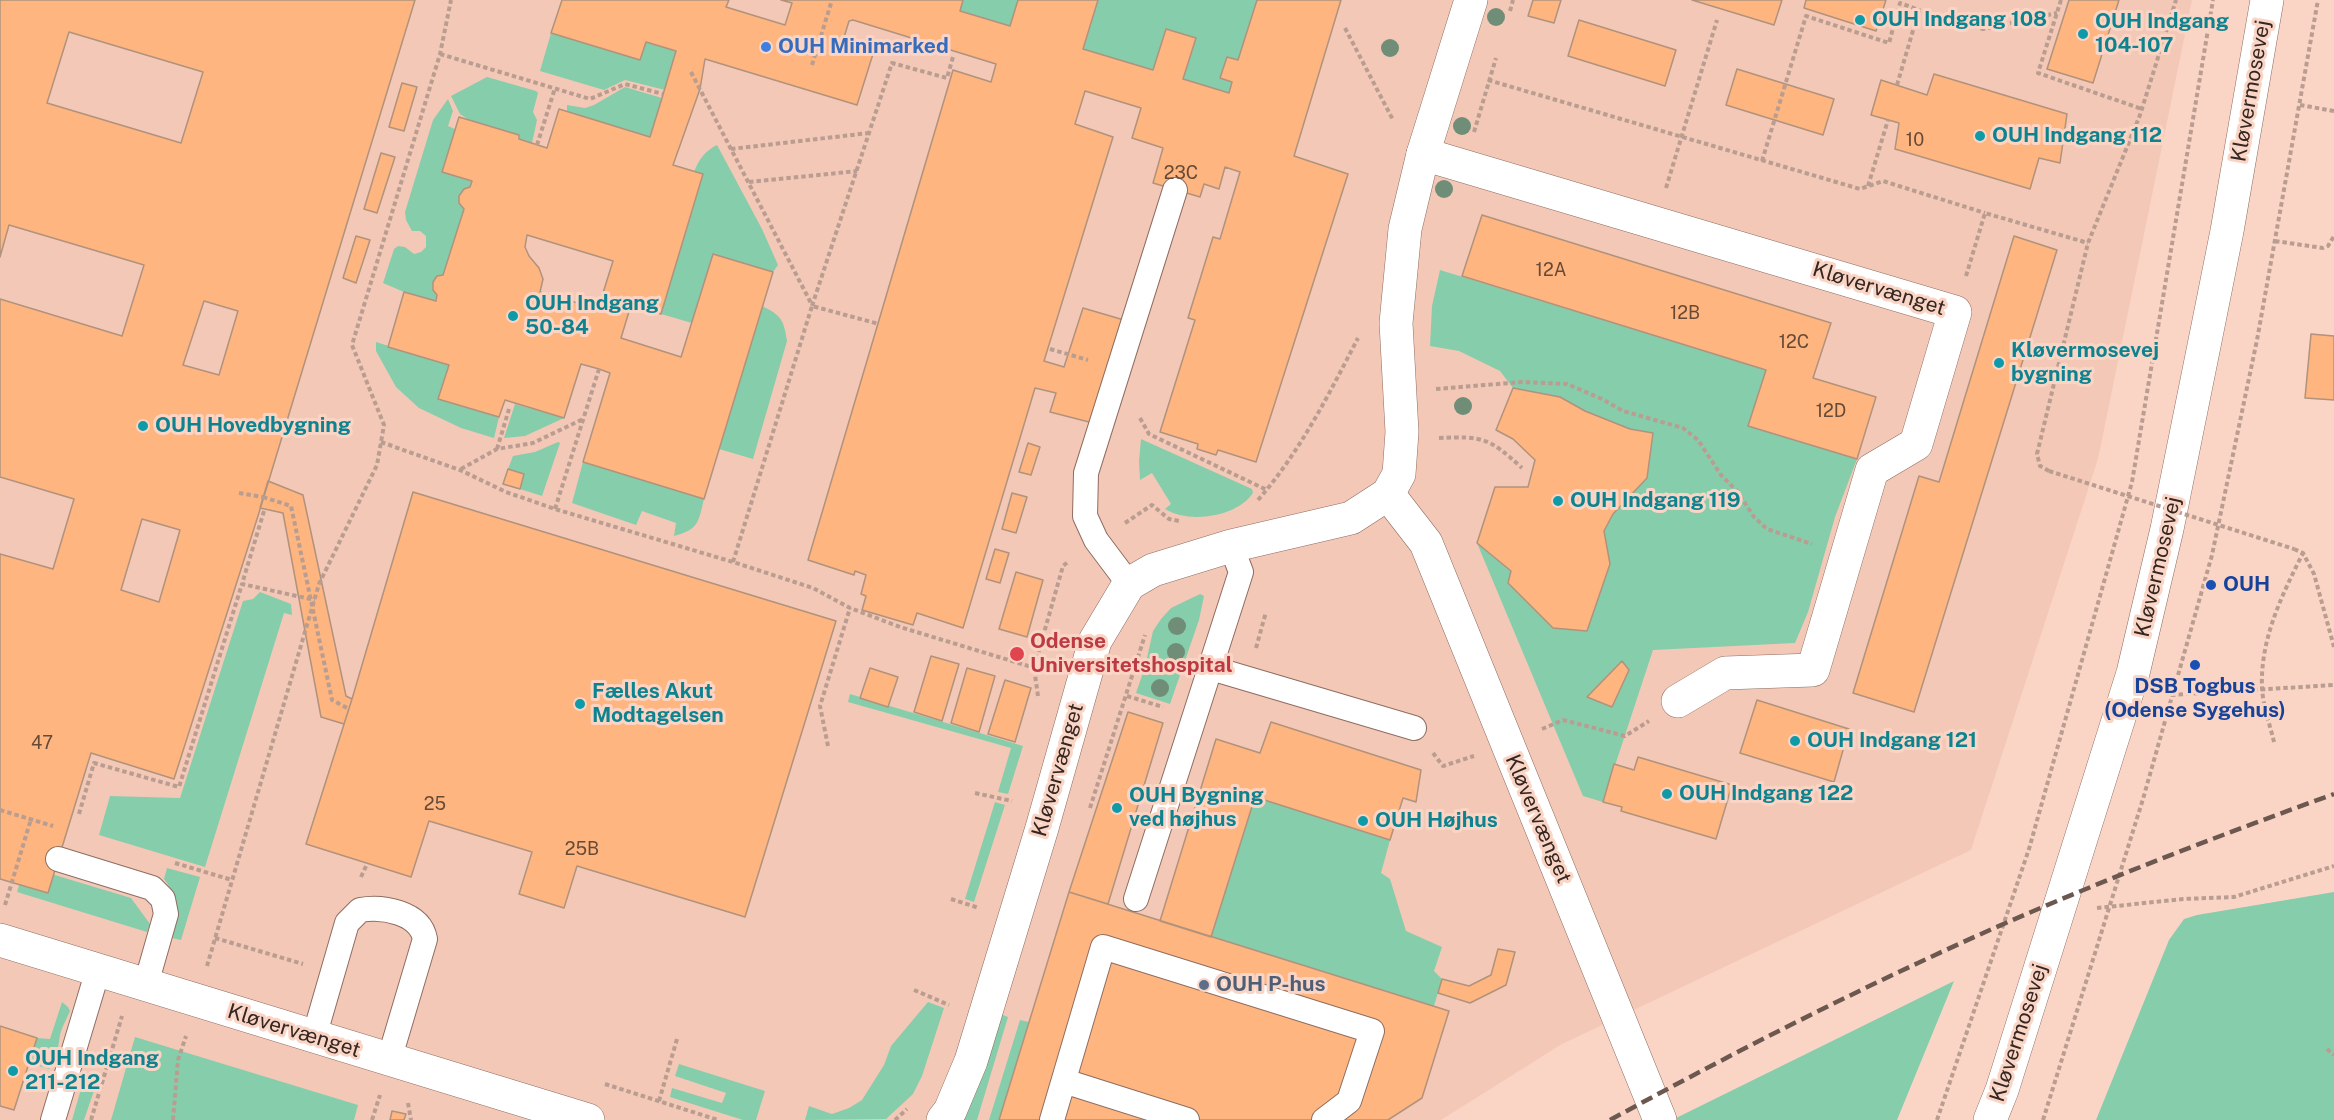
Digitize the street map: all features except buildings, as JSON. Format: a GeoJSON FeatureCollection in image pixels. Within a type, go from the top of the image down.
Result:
{"type":"FeatureCollection","features":[{"type":"Feature","properties":{"kind":"street"},"geometry":{"type":"LineString","coordinates":[[1388,494],[1399,474],[1402,454],[1396,323],[1405,229],[1423,154],[1471,0]]}},
{"type":"Feature","properties":{"kind":"street","name":"Kløvermosevej"},"geometry":{"type":"LineString","coordinates":[[1990,1120],[2133,673],[2167,529],[2227,231],[2267,0]]}},
{"type":"Feature","properties":{"kind":"street","name":"Kløvervænget"},"geometry":{"type":"LineString","coordinates":[[1423,154],[1955,312],[1916,444],[1872,470],[1813,670],[1725,673],[1678,701]]}},
{"type":"Feature","properties":{"kind":"street","name":"Kløvervænget"},"geometry":{"type":"LineString","coordinates":[[943,1120],[950,1112],[971,1061],[1042,828],[1095,641],[1129,584],[1153,570],[1231,546],[1352,518],[1388,494],[1426,543],[1660,1120]]}},
{"type":"Feature","properties":{"kind":"street","name":"Kløvervænget"},"geometry":{"type":"LineString","coordinates":[[0,940],[588,1120]]}},
{"type":"Feature","properties":{"kind":"lane"},"geometry":{"type":"LineString","coordinates":[[1129,584],[1096,540],[1085,516],[1086,473],[1175,190]]}},
{"type":"Feature","properties":{"kind":"lane"},"geometry":{"type":"LineString","coordinates":[[1136,899],[1241,572],[1231,546]]}},
{"type":"Feature","properties":{"kind":"lane"},"geometry":{"type":"LineString","coordinates":[[1211,668],[1414,728]]}},
{"type":"Feature","properties":{"kind":"lane"},"geometry":{"type":"LineString","coordinates":[[58,859],[152,888],[162,899],[166,914],[146,984]]}},
{"type":"Feature","properties":{"kind":"lane"},"geometry":{"type":"LineString","coordinates":[[314,1037],[347,923],[360,910],[382,908],[419,924],[424,931],[425,939],[389,1060]]}},
{"type":"Feature","properties":{"kind":"lane"},"geometry":{"type":"LineString","coordinates":[[1052,1120],[1103,947],[1372,1031],[1349,1101],[1324,1120]]}},
{"type":"Feature","properties":{"kind":"lane"},"geometry":{"type":"LineString","coordinates":[[53,1120],[98,970]]}},
{"type":"Feature","properties":{"kind":"lane"},"geometry":{"type":"LineString","coordinates":[[1064,1081],[1187,1120]]}},
{"type":"Feature","properties":{"kind":"path"},"geometry":{"type":"LineString","coordinates":[[173,1120],[178,1060],[315,600],[320,584],[377,465],[384,424],[352,345],[440,54],[451,0]]}},
{"type":"Feature","properties":{"kind":"path"},"geometry":{"type":"LineString","coordinates":[[812,65],[832,0]]}},
{"type":"Feature","properties":{"kind":"path"},"geometry":{"type":"LineString","coordinates":[[2061,0],[2038,73],[2142,109]]}},
{"type":"Feature","properties":{"kind":"path"},"geometry":{"type":"LineString","coordinates":[[2176,0],[2142,109],[2088,243],[2037,454],[2040,466],[2049,471],[2303,553],[2314,574],[2334,647]]}},
{"type":"Feature","properties":{"kind":"path"},"geometry":{"type":"LineString","coordinates":[[1936,1120],[2029,849],[2132,482],[2213,0]]}},
{"type":"Feature","properties":{"kind":"path"},"geometry":{"type":"LineString","coordinates":[[2318,0],[2275,241],[2318,249],[2328,246],[2334,236]]}},
{"type":"Feature","properties":{"kind":"path"},"geometry":{"type":"LineString","coordinates":[[1762,161],[1806,16],[1889,43],[1900,3],[1983,29],[2057,13]]}},
{"type":"Feature","properties":{"kind":"path"},"geometry":{"type":"LineString","coordinates":[[1897,85],[1919,10]]}},
{"type":"Feature","properties":{"kind":"path"},"geometry":{"type":"LineString","coordinates":[[1656,223],[1717,20]]}},
{"type":"Feature","properties":{"kind":"path"},"geometry":{"type":"LineString","coordinates":[[1345,28],[1396,127]]}},
{"type":"Feature","properties":{"kind":"path"},"geometry":{"type":"LineString","coordinates":[[440,54],[590,99],[625,84],[663,94]]}},
{"type":"Feature","properties":{"kind":"path"},"geometry":{"type":"LineString","coordinates":[[733,562],[812,306],[892,63],[947,78],[953,57]]}},
{"type":"Feature","properties":{"kind":"path"},"geometry":{"type":"LineString","coordinates":[[1450,69],[1860,189],[1883,181],[2088,243]]}},
{"type":"Feature","properties":{"kind":"path"},"geometry":{"type":"LineString","coordinates":[[691,72],[812,306],[879,324]]}},
{"type":"Feature","properties":{"kind":"path"},"geometry":{"type":"LineString","coordinates":[[537,145],[555,88]]}},
{"type":"Feature","properties":{"kind":"path"},"geometry":{"type":"LineString","coordinates":[[2300,105],[2334,111]]}},
{"type":"Feature","properties":{"kind":"path"},"geometry":{"type":"LineString","coordinates":[[1868,186],[1887,120]]}},
{"type":"Feature","properties":{"kind":"path"},"geometry":{"type":"LineString","coordinates":[[731,149],[869,132]]}},
{"type":"Feature","properties":{"kind":"path"},"geometry":{"type":"LineString","coordinates":[[749,182],[857,171]]}},
{"type":"Feature","properties":{"kind":"path"},"geometry":{"type":"LineString","coordinates":[[1955,312],[1985,213]]}},
{"type":"Feature","properties":{"kind":"path"},"geometry":{"type":"LineString","coordinates":[[1253,505],[1267,490],[1323,406],[1359,336]]}},
{"type":"Feature","properties":{"kind":"path"},"geometry":{"type":"LineString","coordinates":[[1050,349],[1090,360]]}},
{"type":"Feature","properties":{"kind":"path"},"geometry":{"type":"LineString","coordinates":[[555,509],[599,369]]}},
{"type":"Feature","properties":{"kind":"path"},"geometry":{"type":"LineString","coordinates":[[1116,376],[1149,434],[1267,490]]}},
{"type":"Feature","properties":{"kind":"path"},"geometry":{"type":"LineString","coordinates":[[1426,390],[1522,382],[1567,384],[1623,411],[1683,428],[1698,440],[1721,475],[1737,491],[1754,517],[1767,529],[1847,555]]}},
{"type":"Feature","properties":{"kind":"path"},"geometry":{"type":"LineString","coordinates":[[497,449],[509,409]]}},
{"type":"Feature","properties":{"kind":"path"},"geometry":{"type":"LineString","coordinates":[[460,470],[497,449],[533,443],[584,418]]}},
{"type":"Feature","properties":{"kind":"path"},"geometry":{"type":"LineString","coordinates":[[1429,439],[1479,438],[1498,446],[1522,468]]}},
{"type":"Feature","properties":{"kind":"path"},"geometry":{"type":"LineString","coordinates":[[381,442],[460,470],[506,492],[555,509],[813,588],[850,608],[900,627],[1082,684]]}},
{"type":"Feature","properties":{"kind":"path"},"geometry":{"type":"LineString","coordinates":[[239,493],[263,497],[291,506],[332,700],[349,709]]}},
{"type":"Feature","properties":{"kind":"path"},"geometry":{"type":"LineString","coordinates":[[1034,668],[1063,566],[1096,540],[1152,506],[1169,519],[1186,522]]}},
{"type":"Feature","properties":{"kind":"path"},"geometry":{"type":"LineString","coordinates":[[80,814],[94,763],[179,787],[264,511]]}},
{"type":"Feature","properties":{"kind":"path"},"geometry":{"type":"LineString","coordinates":[[2274,742],[2262,689],[2266,646],[2278,603],[2303,553]]}},
{"type":"Feature","properties":{"kind":"path"},"geometry":{"type":"LineString","coordinates":[[242,584],[315,600]]}},
{"type":"Feature","properties":{"kind":"path"},"geometry":{"type":"LineString","coordinates":[[1247,678],[1268,605]]}},
{"type":"Feature","properties":{"kind":"path"},"geometry":{"type":"LineString","coordinates":[[828,746],[820,706],[850,608]]}},
{"type":"Feature","properties":{"kind":"path"},"geometry":{"type":"LineString","coordinates":[[2171,695],[2334,685]]}},
{"type":"Feature","properties":{"kind":"path"},"geometry":{"type":"LineString","coordinates":[[1533,732],[1563,720],[1625,736]]}},
{"type":"Feature","properties":{"kind":"path"},"geometry":{"type":"LineString","coordinates":[[1452,764],[1479,754]]}},
{"type":"Feature","properties":{"kind":"path"},"geometry":{"type":"LineString","coordinates":[[975,793],[1012,801]]}},
{"type":"Feature","properties":{"kind":"path"},"geometry":{"type":"LineString","coordinates":[[0,810],[31,819],[12,883]]}},
{"type":"Feature","properties":{"kind":"path"},"geometry":{"type":"LineString","coordinates":[[2057,913],[2234,897],[2334,866]]}},
{"type":"Feature","properties":{"kind":"path"},"geometry":{"type":"LineString","coordinates":[[951,899],[981,908]]}},
{"type":"Feature","properties":{"kind":"path"},"geometry":{"type":"LineString","coordinates":[[215,938],[312,966]]}},
{"type":"Feature","properties":{"kind":"path"},"geometry":{"type":"LineString","coordinates":[[914,990],[950,1006]]}},
{"type":"Feature","properties":{"kind":"path"},"geometry":{"type":"LineString","coordinates":[[92,1120],[123,1015]]}},
{"type":"Feature","properties":{"kind":"path"},"geometry":{"type":"LineString","coordinates":[[659,1101],[677,1039]]}},
{"type":"Feature","properties":{"kind":"path"},"geometry":{"type":"LineString","coordinates":[[2327,1049],[2334,1055]]}},
{"type":"Feature","properties":{"kind":"path"},"geometry":{"type":"LineString","coordinates":[[598,1082],[718,1120]]}},
{"type":"Feature","properties":{"kind":"path"},"geometry":{"type":"LineString","coordinates":[[372,1120],[380,1093]]}},
{"type":"Feature","properties":{"kind":"shaded area","name":"Odense Universitetshospital"},"geometry":{"type":"Polygon","coordinates":[[[0,0],[2192,0],[2098,459],[1971,850],[1562,1044],[1441,1120],[0,1120],[0,0]]]}},
{"type":"Feature","properties":{"kind":"green space"},"geometry":{"type":"Polygon","coordinates":[[[963,0],[1018,0],[1010,26],[960,11],[963,0]]]}},
{"type":"Feature","properties":{"kind":"green space"},"geometry":{"type":"Polygon","coordinates":[[[1098,0],[1257,0],[1238,60],[1227,57],[1220,77],[1232,82],[1229,93],[1183,79],[1196,38],[1166,29],[1153,70],[1083,49],[1098,0]]]}},
{"type":"Feature","properties":{"kind":"green space"},"geometry":{"type":"Polygon","coordinates":[[[551,33],[640,60],[646,42],[676,51],[665,90],[625,80],[604,90],[540,71],[551,33]]]}},
{"type":"Feature","properties":{"kind":"green space"},"geometry":{"type":"Polygon","coordinates":[[[487,77],[538,93],[533,112],[537,120],[532,143],[520,139],[519,135],[469,120],[460,114],[451,96],[487,77]]]}},
{"type":"Feature","properties":{"kind":"green space"},"geometry":{"type":"Polygon","coordinates":[[[625,87],[662,98],[650,137],[567,112],[567,105],[585,108],[625,87]]]}},
{"type":"Feature","properties":{"kind":"green space"},"geometry":{"type":"Polygon","coordinates":[[[448,99],[453,111],[448,126],[455,129],[442,172],[472,181],[470,187],[464,189],[459,196],[459,203],[464,209],[443,275],[437,276],[433,283],[437,295],[436,301],[383,283],[394,249],[398,246],[405,247],[414,254],[426,247],[426,236],[420,231],[412,231],[406,220],[405,212],[433,120],[448,99]]]}},
{"type":"Feature","properties":{"kind":"green space"},"geometry":{"type":"Polygon","coordinates":[[[717,145],[762,229],[778,265],[773,272],[713,254],[692,323],[661,314],[703,175],[694,172],[703,156],[717,145]]]}},
{"type":"Feature","properties":{"kind":"green space"},"geometry":{"type":"Polygon","coordinates":[[[1440,270],[1766,370],[1749,426],[1857,459],[1835,517],[1808,612],[1795,643],[1653,650],[1603,802],[1583,796],[1477,543],[1511,571],[1508,583],[1553,628],[1587,631],[1610,564],[1604,531],[1613,514],[1647,478],[1653,433],[1630,429],[1513,388],[1500,371],[1459,351],[1430,346],[1432,306],[1440,270]]]}},
{"type":"Feature","properties":{"kind":"green space"},"geometry":{"type":"Polygon","coordinates":[[[762,306],[774,312],[780,319],[787,341],[753,459],[719,449],[762,306]]]}},
{"type":"Feature","properties":{"kind":"green space"},"geometry":{"type":"Polygon","coordinates":[[[376,342],[449,365],[438,399],[499,417],[494,438],[461,428],[419,408],[396,387],[376,351],[376,342]]]}},
{"type":"Feature","properties":{"kind":"green space"},"geometry":{"type":"Polygon","coordinates":[[[515,404],[564,418],[525,436],[504,438],[515,404]]]}},
{"type":"Feature","properties":{"kind":"green space"},"geometry":{"type":"Polygon","coordinates":[[[1141,439],[1252,489],[1253,493],[1236,508],[1224,513],[1199,517],[1175,514],[1165,509],[1171,504],[1152,473],[1140,480],[1141,439]]]}},
{"type":"Feature","properties":{"kind":"green space"},"geometry":{"type":"Polygon","coordinates":[[[560,443],[542,496],[520,489],[524,474],[508,469],[513,456],[535,452],[560,443]]]}},
{"type":"Feature","properties":{"kind":"green space"},"geometry":{"type":"Polygon","coordinates":[[[583,462],[704,499],[696,524],[688,531],[674,536],[676,523],[642,511],[636,525],[572,503],[583,462]]]}},
{"type":"Feature","properties":{"kind":"green space"},"geometry":{"type":"Polygon","coordinates":[[[260,592],[291,604],[292,615],[284,613],[205,867],[99,835],[110,796],[180,798],[243,601],[253,599],[260,592]]]}},
{"type":"Feature","properties":{"kind":"green space"},"geometry":{"type":"Polygon","coordinates":[[[1200,594],[1204,596],[1199,620],[1170,704],[1136,693],[1145,667],[1153,631],[1171,608],[1200,594]]]}},
{"type":"Feature","properties":{"kind":"green space"},"geometry":{"type":"Polygon","coordinates":[[[850,694],[1023,746],[1008,794],[998,792],[1011,748],[848,702],[850,694]]]}},
{"type":"Feature","properties":{"kind":"green space"},"geometry":{"type":"Polygon","coordinates":[[[1255,797],[1390,840],[1381,873],[1390,879],[1406,931],[1442,947],[1434,971],[1442,979],[1434,1006],[1211,937],[1255,797]]]}},
{"type":"Feature","properties":{"kind":"green space"},"geometry":{"type":"Polygon","coordinates":[[[995,802],[1005,805],[974,902],[965,899],[995,802]]]}},
{"type":"Feature","properties":{"kind":"green space"},"geometry":{"type":"Polygon","coordinates":[[[25,866],[131,898],[150,924],[147,932],[17,892],[25,866]]]}},
{"type":"Feature","properties":{"kind":"green space"},"geometry":{"type":"Polygon","coordinates":[[[167,868],[200,877],[181,940],[172,938],[175,907],[172,894],[164,879],[167,868]]]}},
{"type":"Feature","properties":{"kind":"green space"},"geometry":{"type":"Polygon","coordinates":[[[2334,892],[2334,1120],[2096,1120],[2169,940],[2184,919],[2334,892]]]}},
{"type":"Feature","properties":{"kind":"green space"},"geometry":{"type":"Polygon","coordinates":[[[1954,981],[1897,1120],[1674,1120],[1674,1119],[1954,981]]]}},
{"type":"Feature","properties":{"kind":"green space"},"geometry":{"type":"Polygon","coordinates":[[[62,1002],[70,1011],[61,1032],[52,1065],[49,1069],[29,1063],[37,1038],[50,1039],[62,1002]]]}},
{"type":"Feature","properties":{"kind":"green space"},"geometry":{"type":"Polygon","coordinates":[[[928,1002],[944,1008],[922,1076],[913,1094],[886,1119],[805,1120],[809,1106],[832,1114],[862,1100],[884,1065],[891,1046],[928,1002]]]}},
{"type":"Feature","properties":{"kind":"green space"},"geometry":{"type":"Polygon","coordinates":[[[995,1012],[1008,1017],[977,1120],[957,1120],[995,1012]]]}},
{"type":"Feature","properties":{"kind":"green space"},"geometry":{"type":"Polygon","coordinates":[[[1020,1020],[1029,1022],[999,1120],[989,1120],[1020,1020]]]}},
{"type":"Feature","properties":{"kind":"green space"},"geometry":{"type":"Polygon","coordinates":[[[135,1037],[358,1105],[354,1120],[111,1120],[135,1037]]]}},
{"type":"Feature","properties":{"kind":"green space"},"geometry":{"type":"Polygon","coordinates":[[[679,1064],[765,1091],[756,1120],[743,1120],[670,1097],[672,1088],[722,1103],[726,1093],[675,1076],[679,1064]]]}},
{"type":"Feature","properties":{"kind":"green space"},"geometry":{"type":"Polygon","coordinates":[[[86,1072],[99,1076],[84,1120],[72,1120],[86,1072]]]}},
{"type":"Feature","properties":{"kind":"railway"},"geometry":{"type":"LineString","coordinates":[[1610,1120],[1801,1020],[1969,939],[2124,874],[2334,794]]}},
{"type":"Feature","properties":{"kind":"place","name":"OUH Indgang 108"},"geometry":{"type":"Point","coordinates":[1860,20]}},
{"type":"Feature","properties":{"kind":"place","name":"OUH Indgang 104-107"},"geometry":{"type":"Point","coordinates":[2083,34]}},
{"type":"Feature","properties":{"kind":"place","name":"OUH Minimarked"},"geometry":{"type":"Point","coordinates":[766,47]}},
{"type":"Feature","properties":{"kind":"place","name":"OUH Indgang 112"},"geometry":{"type":"Point","coordinates":[1980,136]}},
{"type":"Feature","properties":{"kind":"place","name":"OUH Indgang 50-84"},"geometry":{"type":"Point","coordinates":[513,316]}},
{"type":"Feature","properties":{"kind":"place","name":"Kløvermosevej bygning"},"geometry":{"type":"Point","coordinates":[1999,363]}},
{"type":"Feature","properties":{"kind":"place","name":"OUH Hovedbygning"},"geometry":{"type":"Point","coordinates":[143,426]}},
{"type":"Feature","properties":{"kind":"place","name":"OUH Indgang 119"},"geometry":{"type":"Point","coordinates":[1558,501]}},
{"type":"Feature","properties":{"kind":"place","name":"OUH"},"geometry":{"type":"Point","coordinates":[2211,585]}},
{"type":"Feature","properties":{"kind":"place","name":"Odense Universitetshospital"},"geometry":{"type":"Point","coordinates":[1017,654]}},
{"type":"Feature","properties":{"kind":"place","name":"DSB Togbus (Odense Sygehus)"},"geometry":{"type":"Point","coordinates":[2195,665]}},
{"type":"Feature","properties":{"kind":"place","name":"Fælles Akut Modtagelsen"},"geometry":{"type":"Point","coordinates":[580,704]}},
{"type":"Feature","properties":{"kind":"place","name":"OUH Indgang 121"},"geometry":{"type":"Point","coordinates":[1795,741]}},
{"type":"Feature","properties":{"kind":"place","name":"OUH Indgang 122"},"geometry":{"type":"Point","coordinates":[1667,794]}},
{"type":"Feature","properties":{"kind":"place","name":"OUH Bygning ved højhus"},"geometry":{"type":"Point","coordinates":[1117,808]}},
{"type":"Feature","properties":{"kind":"place","name":"OUH Højhus"},"geometry":{"type":"Point","coordinates":[1363,821]}},
{"type":"Feature","properties":{"kind":"place","name":"OUH P-hus"},"geometry":{"type":"Point","coordinates":[1204,985]}},
{"type":"Feature","properties":{"kind":"place","name":"OUH Indgang 211-212"},"geometry":{"type":"Point","coordinates":[13,1071]}}]}
